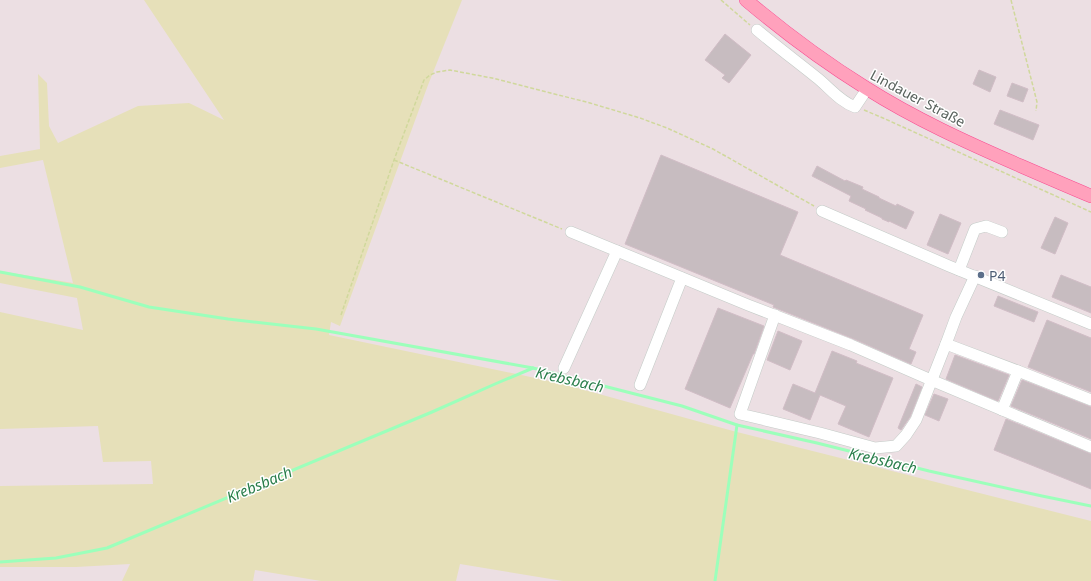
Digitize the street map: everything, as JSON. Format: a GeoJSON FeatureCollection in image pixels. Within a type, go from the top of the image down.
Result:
{"type":"FeatureCollection","features":[{"type":"Feature","properties":{"kind":"main road","name":"Lindauer Straße"},"geometry":{"type":"LineString","coordinates":[[746,0],[800,43],[867,89],[906,111],[968,142],[1091,196]]}},
{"type":"Feature","properties":{"kind":"street"},"geometry":{"type":"LineString","coordinates":[[757,30],[847,104],[855,107],[867,89]]}},
{"type":"Feature","properties":{"kind":"street"},"geometry":{"type":"LineString","coordinates":[[822,211],[1091,324]]}},
{"type":"Feature","properties":{"kind":"street"},"geometry":{"type":"LineString","coordinates":[[960,270],[975,229],[986,226],[1002,232]]}},
{"type":"Feature","properties":{"kind":"street"},"geometry":{"type":"LineString","coordinates":[[570,232],[748,305],[851,345],[1091,447]]}},
{"type":"Feature","properties":{"kind":"street"},"geometry":{"type":"LineString","coordinates":[[564,368],[617,251]]}},
{"type":"Feature","properties":{"kind":"street"},"geometry":{"type":"LineString","coordinates":[[775,315],[740,414],[875,448],[896,446],[906,435],[916,420],[956,317],[975,276]]}},
{"type":"Feature","properties":{"kind":"street"},"geometry":{"type":"LineString","coordinates":[[640,385],[682,278]]}},
{"type":"Feature","properties":{"kind":"street"},"geometry":{"type":"LineString","coordinates":[[946,344],[1091,400]]}},
{"type":"Feature","properties":{"kind":"street"},"geometry":{"type":"LineString","coordinates":[[1002,410],[1018,371]]}},
{"type":"Feature","properties":{"kind":"path"},"geometry":{"type":"LineString","coordinates":[[721,0],[757,30]]}},
{"type":"Feature","properties":{"kind":"path"},"geometry":{"type":"LineString","coordinates":[[1011,0],[1037,102],[1036,111]]}},
{"type":"Feature","properties":{"kind":"path"},"geometry":{"type":"LineString","coordinates":[[341,314],[394,160],[424,80],[437,72],[450,70],[492,78],[590,103],[640,118],[667,128],[713,149],[822,211]]}},
{"type":"Feature","properties":{"kind":"path"},"geometry":{"type":"LineString","coordinates":[[855,107],[883,118],[1091,212]]}},
{"type":"Feature","properties":{"kind":"path"},"geometry":{"type":"LineString","coordinates":[[394,160],[570,232]]}},
{"type":"Feature","properties":{"kind":"shaded area"},"geometry":{"type":"Polygon","coordinates":[[[144,0],[462,0],[428,85],[340,326],[331,322],[329,335],[559,383],[733,431],[1091,521],[1091,581],[563,581],[460,564],[456,581],[321,581],[255,570],[253,581],[122,581],[130,564],[76,567],[0,567],[0,486],[153,484],[151,461],[103,462],[98,426],[0,429],[0,312],[83,330],[77,298],[0,283],[0,271],[73,283],[43,160],[0,168],[0,156],[40,149],[38,74],[47,83],[49,126],[58,143],[138,106],[189,103],[224,120],[144,0]]]}},
{"type":"Feature","properties":{"kind":"building"},"geometry":{"type":"Polygon","coordinates":[[[725,34],[751,55],[729,83],[722,78],[725,75],[705,60],[725,34]]]}},
{"type":"Feature","properties":{"kind":"building"},"geometry":{"type":"Polygon","coordinates":[[[979,70],[996,77],[990,92],[973,84],[979,70]]]}},
{"type":"Feature","properties":{"kind":"building"},"geometry":{"type":"Polygon","coordinates":[[[1012,83],[1028,89],[1023,102],[1007,96],[1012,83]]]}},
{"type":"Feature","properties":{"kind":"building"},"geometry":{"type":"Polygon","coordinates":[[[1000,110],[1039,125],[1033,140],[994,124],[1000,110]]]}},
{"type":"Feature","properties":{"kind":"building"},"geometry":{"type":"Polygon","coordinates":[[[661,155],[798,212],[780,255],[923,315],[909,349],[916,352],[911,364],[854,339],[773,307],[774,305],[625,244],[661,155]]]}},
{"type":"Feature","properties":{"kind":"building"},"geometry":{"type":"Polygon","coordinates":[[[817,166],[845,181],[846,180],[863,187],[862,189],[879,198],[914,212],[906,229],[882,219],[849,201],[851,196],[812,176],[817,166]]]}},
{"type":"Feature","properties":{"kind":"building"},"geometry":{"type":"Polygon","coordinates":[[[940,214],[961,223],[948,254],[927,245],[940,214]]]}},
{"type":"Feature","properties":{"kind":"building"},"geometry":{"type":"Polygon","coordinates":[[[1055,217],[1068,223],[1055,254],[1041,248],[1055,217]]]}},
{"type":"Feature","properties":{"kind":"building"},"geometry":{"type":"Polygon","coordinates":[[[1061,275],[1091,287],[1091,313],[1052,297],[1061,275]]]}},
{"type":"Feature","properties":{"kind":"building"},"geometry":{"type":"Polygon","coordinates":[[[998,296],[1038,312],[1034,322],[994,306],[998,296]]]}},
{"type":"Feature","properties":{"kind":"building"},"geometry":{"type":"Polygon","coordinates":[[[718,308],[764,326],[754,354],[730,408],[685,389],[718,308]]]}},
{"type":"Feature","properties":{"kind":"building"},"geometry":{"type":"Polygon","coordinates":[[[1047,320],[1091,338],[1091,392],[1028,367],[1047,320]]]}},
{"type":"Feature","properties":{"kind":"building"},"geometry":{"type":"Polygon","coordinates":[[[778,331],[802,341],[790,370],[767,360],[778,331]]]}},
{"type":"Feature","properties":{"kind":"building"},"geometry":{"type":"Polygon","coordinates":[[[832,351],[857,361],[856,363],[893,378],[869,437],[838,424],[846,406],[820,395],[810,420],[783,409],[793,384],[815,393],[832,351]]]}},
{"type":"Feature","properties":{"kind":"building"},"geometry":{"type":"Polygon","coordinates":[[[955,355],[1009,375],[998,401],[946,379],[955,355]]]}},
{"type":"Feature","properties":{"kind":"building"},"geometry":{"type":"Polygon","coordinates":[[[1022,380],[1091,407],[1091,439],[1011,406],[1022,380]]]}},
{"type":"Feature","properties":{"kind":"building"},"geometry":{"type":"Polygon","coordinates":[[[916,384],[922,387],[910,417],[901,430],[898,428],[916,384]]]}},
{"type":"Feature","properties":{"kind":"building"},"geometry":{"type":"Polygon","coordinates":[[[934,394],[948,399],[939,421],[925,415],[934,394]]]}},
{"type":"Feature","properties":{"kind":"building"},"geometry":{"type":"Polygon","coordinates":[[[1006,419],[1091,454],[1091,489],[994,450],[1006,419]]]}},
{"type":"Feature","properties":{"kind":"waterway"},"geometry":{"type":"LineString","coordinates":[[0,272],[80,287],[149,307],[228,319],[316,329],[533,368]]}},
{"type":"Feature","properties":{"kind":"waterway","name":"Krebsbach"},"geometry":{"type":"LineString","coordinates":[[0,562],[56,558],[107,548],[432,412],[533,368],[682,406],[737,425],[929,471],[1091,506]]}},
{"type":"Feature","properties":{"kind":"waterway"},"geometry":{"type":"LineString","coordinates":[[715,581],[737,425]]}},
{"type":"Feature","properties":{"kind":"place","name":"P4"},"geometry":{"type":"Point","coordinates":[981,275]}}]}
